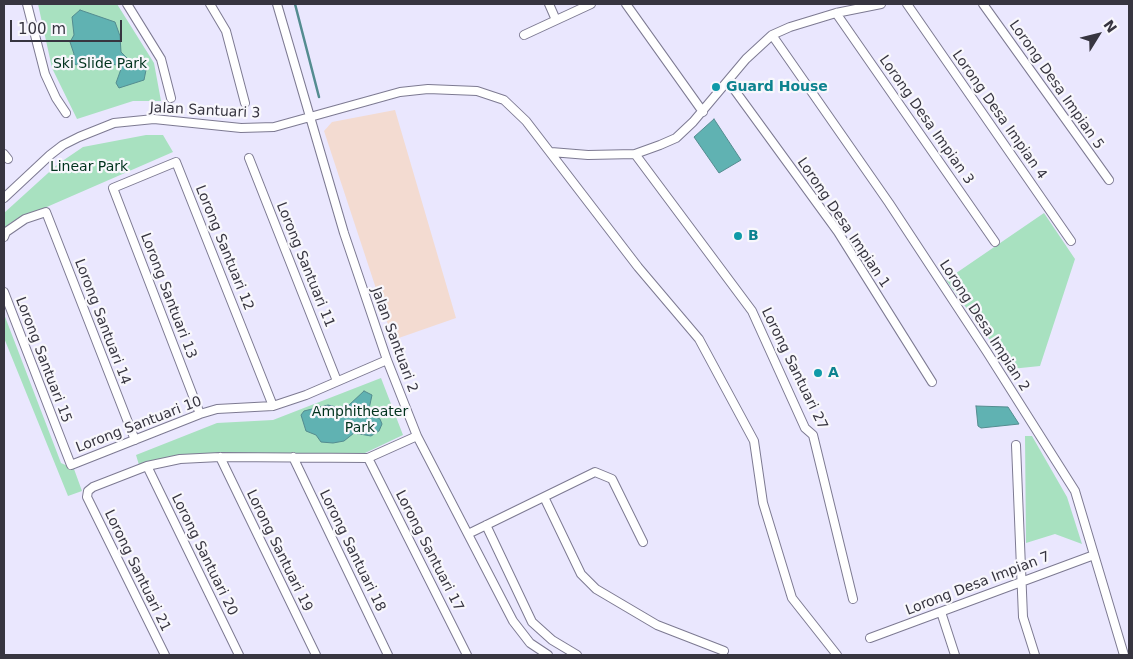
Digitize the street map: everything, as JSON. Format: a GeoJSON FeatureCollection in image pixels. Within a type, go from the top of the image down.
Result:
{"type":"FeatureCollection","features":[{"type":"Feature","properties":{"kind":"street"},"geometry":{"type":"LineString","coordinates":[[26,4],[45,74],[56,98],[66,113]]}},
{"type":"Feature","properties":{"kind":"street"},"geometry":{"type":"LineString","coordinates":[[127,4],[161,58],[171,98]]}},
{"type":"Feature","properties":{"kind":"street"},"geometry":{"type":"LineString","coordinates":[[210,4],[226,31],[245,103]]}},
{"type":"Feature","properties":{"kind":"street","name":"Jalan Santuari 2"},"geometry":{"type":"LineString","coordinates":[[277,4],[309,116],[387,360],[417,436],[513,621],[530,643],[548,655]]}},
{"type":"Feature","properties":{"kind":"street"},"geometry":{"type":"LineString","coordinates":[[549,4],[556,20]]}},
{"type":"Feature","properties":{"kind":"street"},"geometry":{"type":"LineString","coordinates":[[524,35],[591,4]]}},
{"type":"Feature","properties":{"kind":"street"},"geometry":{"type":"LineString","coordinates":[[626,4],[703,112]]}},
{"type":"Feature","properties":{"kind":"street"},"geometry":{"type":"LineString","coordinates":[[551,152],[588,155],[635,154],[676,138],[703,112],[746,59],[772,35],[790,26],[836,13],[881,4]]}},
{"type":"Feature","properties":{"kind":"street","name":"Lorong Desa Impian 4"},"geometry":{"type":"LineString","coordinates":[[907,4],[1071,241]]}},
{"type":"Feature","properties":{"kind":"street","name":"Lorong Desa Impian 5"},"geometry":{"type":"LineString","coordinates":[[983,4],[1109,180]]}},
{"type":"Feature","properties":{"kind":"street","name":"Lorong Desa Impian 3"},"geometry":{"type":"LineString","coordinates":[[836,13],[995,242]]}},
{"type":"Feature","properties":{"kind":"street","name":"Lorong Desa Impian 2"},"geometry":{"type":"LineString","coordinates":[[772,35],[889,203],[1075,491],[1124,655]]}},
{"type":"Feature","properties":{"kind":"street","name":"Lorong Desa Impian 1"},"geometry":{"type":"LineString","coordinates":[[728,81],[838,232],[932,382]]}},
{"type":"Feature","properties":{"kind":"street","name":"Jalan Santuari 3"},"geometry":{"type":"LineString","coordinates":[[4,198],[63,145],[79,136],[114,124],[154,119],[241,128],[274,127],[400,92],[428,89],[477,91],[504,100],[526,121],[638,268],[699,339],[754,441],[763,503],[792,598],[837,655]]}},
{"type":"Feature","properties":{"kind":"street","name":"Lorong Santuari 27"},"geometry":{"type":"LineString","coordinates":[[635,154],[752,311],[805,428],[813,435],[853,599]]}},
{"type":"Feature","properties":{"kind":"street","name":"Lorong Santuari 11"},"geometry":{"type":"LineString","coordinates":[[249,158],[338,382]]}},
{"type":"Feature","properties":{"kind":"street","name":"Lorong Santuari 12"},"geometry":{"type":"LineString","coordinates":[[113,188],[176,162],[273,406]]}},
{"type":"Feature","properties":{"kind":"street","name":"Lorong Santuari 13"},"geometry":{"type":"LineString","coordinates":[[113,188],[200,414]]}},
{"type":"Feature","properties":{"kind":"street","name":"Lorong Santuari 14"},"geometry":{"type":"LineString","coordinates":[[4,237],[6,232],[25,219],[46,212],[134,440]]}},
{"type":"Feature","properties":{"kind":"street","name":"Lorong Santuari 15"},"geometry":{"type":"LineString","coordinates":[[4,292],[71,465]]}},
{"type":"Feature","properties":{"kind":"street","name":"Lorong Santuari 10"},"geometry":{"type":"LineString","coordinates":[[71,465],[200,414],[217,409],[273,406],[338,382],[387,360]]}},
{"type":"Feature","properties":{"kind":"street"},"geometry":{"type":"LineString","coordinates":[[147,466],[180,459],[220,457],[368,458],[417,436]]}},
{"type":"Feature","properties":{"kind":"street"},"geometry":{"type":"LineString","coordinates":[[1016,445],[1023,617],[1035,655]]}},
{"type":"Feature","properties":{"kind":"street","name":"Lorong Santuari 19"},"geometry":{"type":"LineString","coordinates":[[220,457],[316,655]]}},
{"type":"Feature","properties":{"kind":"street","name":"Lorong Santuari 18"},"geometry":{"type":"LineString","coordinates":[[293,457],[388,655]]}},
{"type":"Feature","properties":{"kind":"street","name":"Lorong Santuari 17"},"geometry":{"type":"LineString","coordinates":[[368,458],[467,655]]}},
{"type":"Feature","properties":{"kind":"street","name":"Lorong Santuari 21"},"geometry":{"type":"LineString","coordinates":[[147,466],[93,486],[88,491],[87,497],[164,655]]}},
{"type":"Feature","properties":{"kind":"street","name":"Lorong Santuari 20"},"geometry":{"type":"LineString","coordinates":[[147,466],[239,655]]}},
{"type":"Feature","properties":{"kind":"street"},"geometry":{"type":"LineString","coordinates":[[468,534],[595,472],[612,479],[643,542]]}},
{"type":"Feature","properties":{"kind":"street"},"geometry":{"type":"LineString","coordinates":[[544,497],[580,574],[588,582],[658,626],[724,651]]}},
{"type":"Feature","properties":{"kind":"street"},"geometry":{"type":"LineString","coordinates":[[486,525],[532,622],[539,630],[577,655]]}},
{"type":"Feature","properties":{"kind":"street","name":"Lorong Desa Impian 7"},"geometry":{"type":"LineString","coordinates":[[870,638],[1021,580],[1094,555]]}},
{"type":"Feature","properties":{"kind":"street"},"geometry":{"type":"LineString","coordinates":[[941,612],[955,655]]}},
{"type":"Feature","properties":{"kind":"shaded area"},"geometry":{"type":"Polygon","coordinates":[[[80,10],[115,22],[120,36],[121,52],[128,59],[144,66],[146,70],[144,80],[119,88],[116,83],[121,69],[116,65],[99,60],[85,68],[72,63],[74,54],[70,42],[74,35],[72,17],[80,10]]]}},
{"type":"Feature","properties":{"kind":"shaded area"},"geometry":{"type":"Polygon","coordinates":[[[395,110],[456,318],[393,340],[324,131],[332,122],[395,110]]]}},
{"type":"Feature","properties":{"kind":"shaded area"},"geometry":{"type":"Polygon","coordinates":[[[714,119],[741,160],[719,173],[694,137],[714,119]]]}},
{"type":"Feature","properties":{"kind":"shaded area"},"geometry":{"type":"Polygon","coordinates":[[[364,391],[372,395],[369,409],[371,414],[380,419],[382,424],[379,431],[371,436],[354,433],[344,441],[333,443],[321,442],[316,435],[306,431],[301,415],[304,411],[328,405],[340,408],[349,405],[364,391]]]}},
{"type":"Feature","properties":{"kind":"shaded area"},"geometry":{"type":"Polygon","coordinates":[[[976,406],[1008,407],[1019,424],[981,428],[978,426],[976,406]]]}},
{"type":"Feature","properties":{"kind":"green space","name":"Ski Slide Park"},"geometry":{"type":"Polygon","coordinates":[[[38,4],[117,4],[154,63],[161,101],[133,101],[77,119],[52,68],[38,4]]]}},
{"type":"Feature","properties":{"kind":"green space","name":"Linear Park"},"geometry":{"type":"Polygon","coordinates":[[[146,135],[163,135],[173,152],[10,223],[4,232],[4,213],[58,164],[83,147],[146,135]]]}},
{"type":"Feature","properties":{"kind":"green space"},"geometry":{"type":"Polygon","coordinates":[[[1044,213],[1075,259],[1040,366],[1011,369],[946,280],[1044,213]]]}},
{"type":"Feature","properties":{"kind":"green space"},"geometry":{"type":"Polygon","coordinates":[[[4,314],[61,463],[74,469],[82,491],[68,496],[4,338],[4,314]]]}},
{"type":"Feature","properties":{"kind":"green space","name":"Amphitheater Park"},"geometry":{"type":"Polygon","coordinates":[[[381,378],[403,435],[365,453],[209,454],[139,465],[136,455],[217,423],[273,420],[381,378]]]}},
{"type":"Feature","properties":{"kind":"green space"},"geometry":{"type":"Polygon","coordinates":[[[1025,436],[1032,436],[1067,497],[1082,544],[1055,534],[1026,543],[1025,436]]]}},
{"type":"Feature","properties":{"kind":"waterway"},"geometry":{"type":"LineString","coordinates":[[295,4],[319,97]]}},
{"type":"Feature","properties":{"kind":"place","name":"Guard House"},"geometry":{"type":"Point","coordinates":[716,87]}},
{"type":"Feature","properties":{"kind":"place","name":"B"},"geometry":{"type":"Point","coordinates":[738,236]}},
{"type":"Feature","properties":{"kind":"place","name":"A"},"geometry":{"type":"Point","coordinates":[818,373]}}]}
